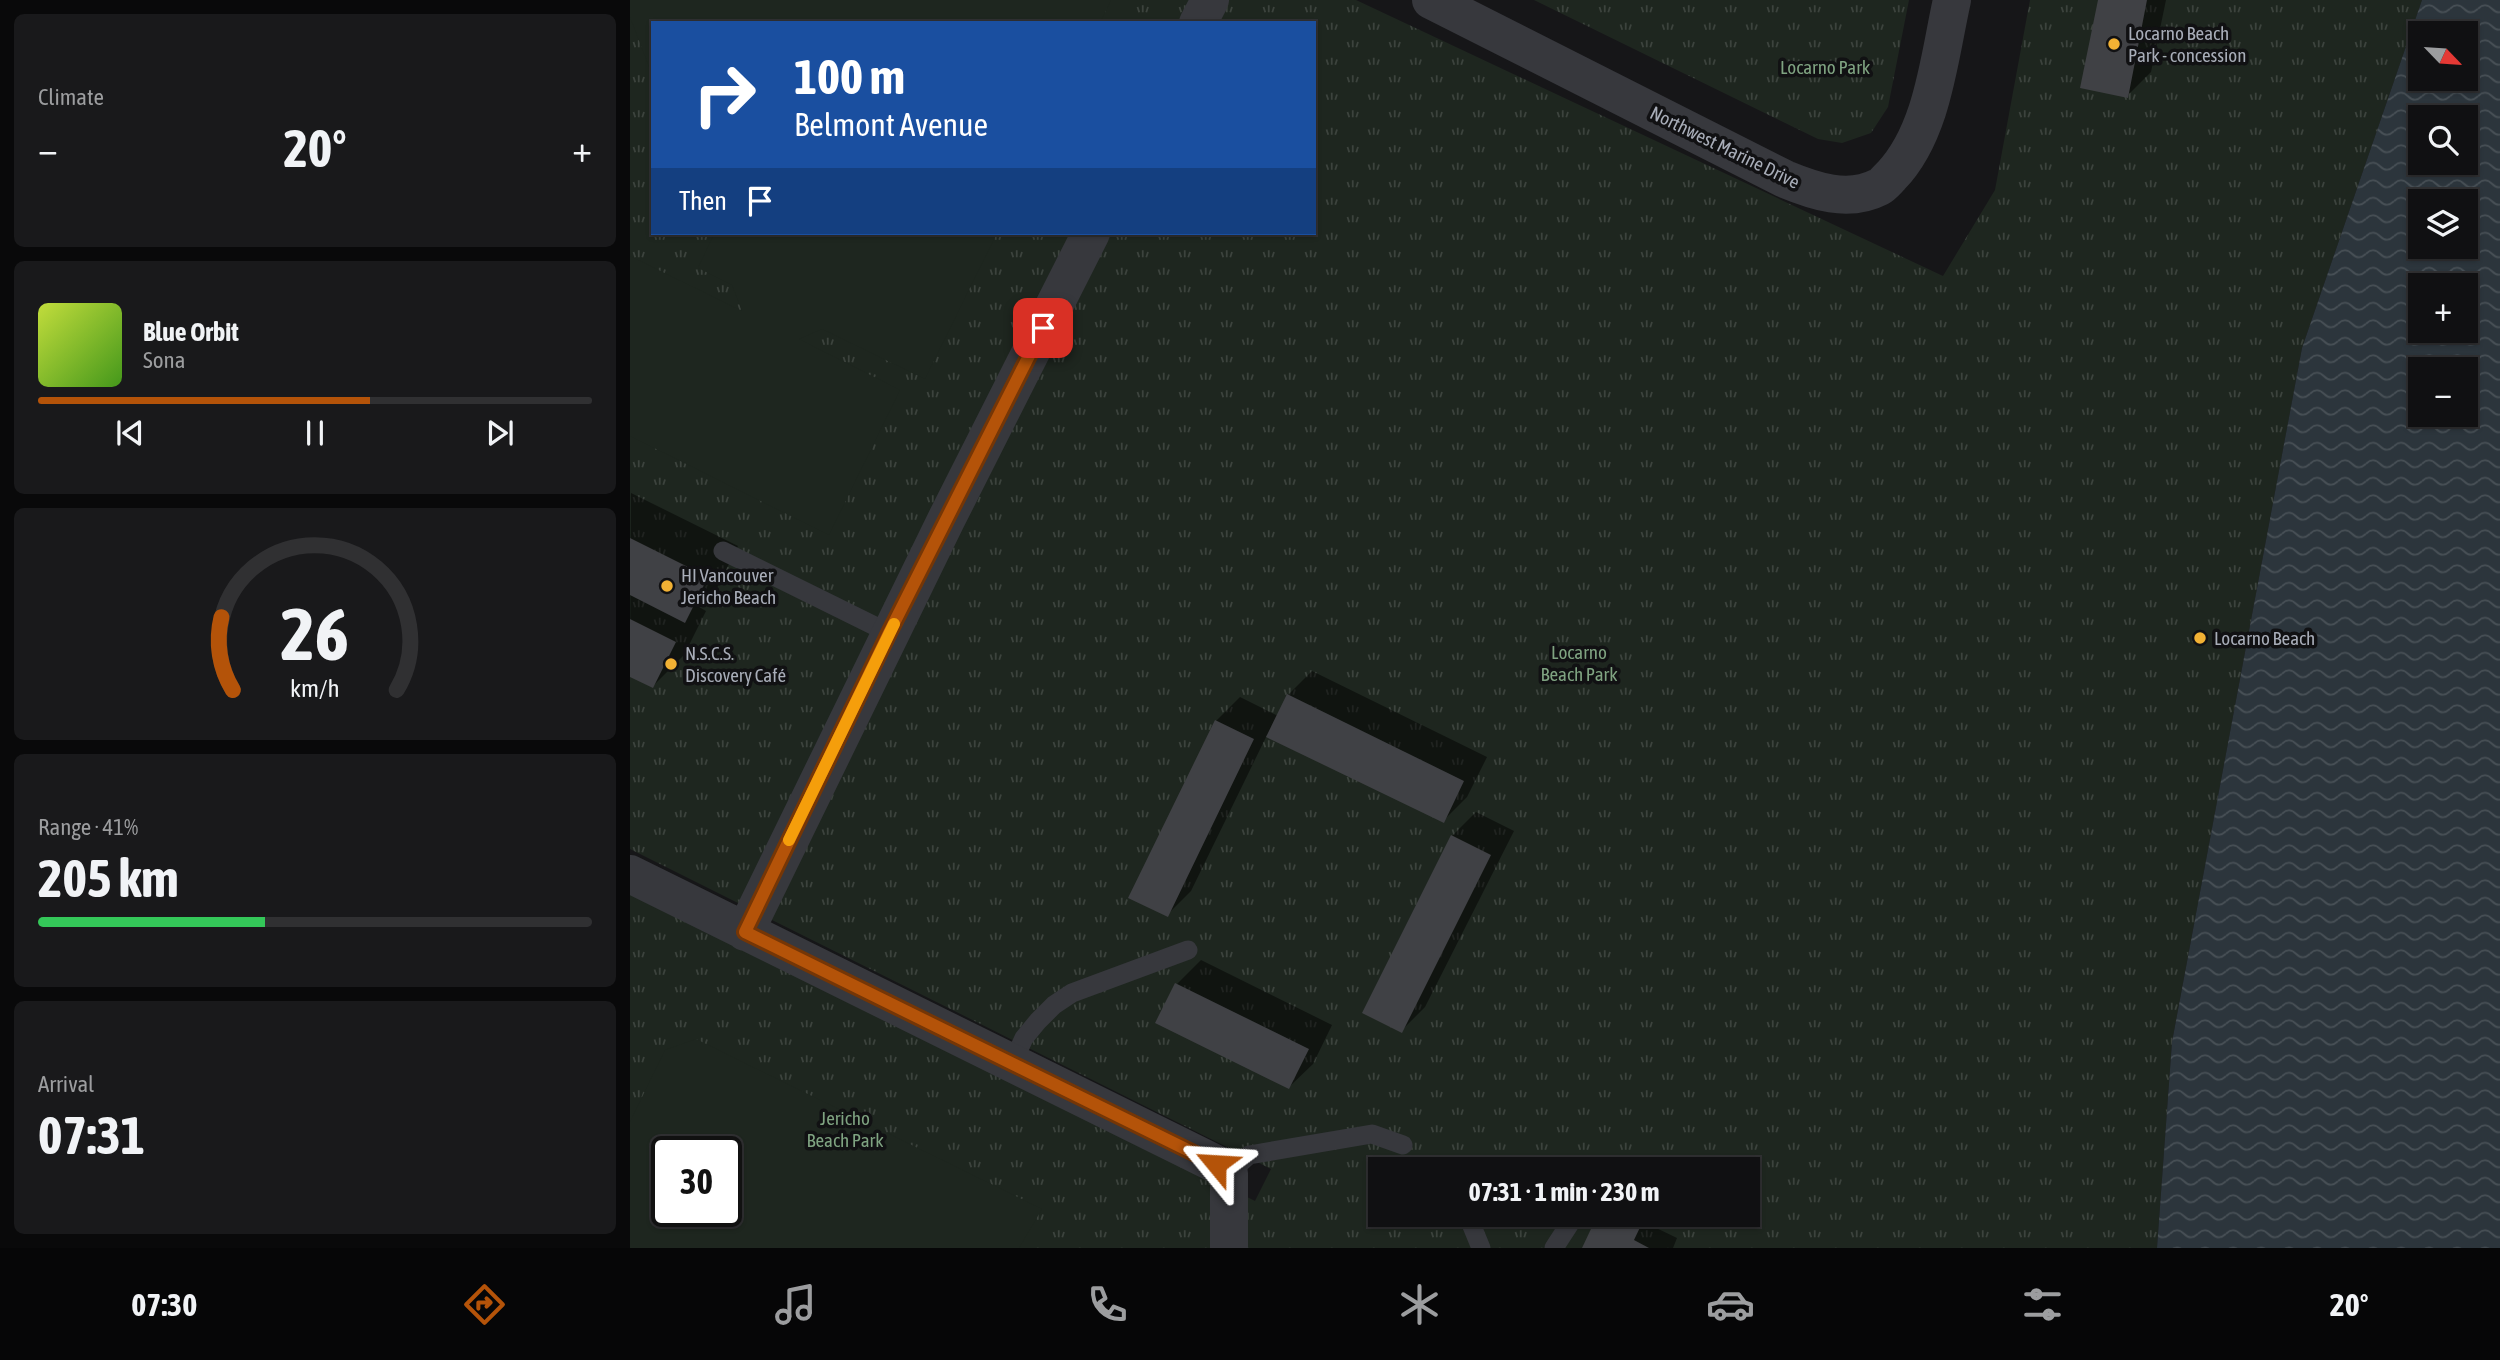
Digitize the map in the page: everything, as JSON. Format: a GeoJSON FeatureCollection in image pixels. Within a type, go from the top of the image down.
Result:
{"type":"FeatureCollection","features":[{"type":"Feature","properties":{"kind":"street"},"geometry":{"type":"LineString","coordinates":[[1199,21],[1210,0]]}},
{"type":"Feature","properties":{"kind":"street","name":"Northwest Marine Drive"},"geometry":{"type":"LineString","coordinates":[[1431,0],[1785,179],[1830,194],[1855,194],[1880,187],[1903,163],[1916,142],[1926,117],[1952,0]]}},
{"type":"Feature","properties":{"kind":"street"},"geometry":{"type":"LineString","coordinates":[[745,932],[889,633],[1090,235]]}},
{"type":"Feature","properties":{"kind":"street"},"geometry":{"type":"LineString","coordinates":[[630,874],[1204,1157],[1229,1173],[1229,1248]]}},
{"type":"Feature","properties":{"kind":"lane"},"geometry":{"type":"LineString","coordinates":[[723,551],[889,633]]}},
{"type":"Feature","properties":{"kind":"lane"},"geometry":{"type":"LineString","coordinates":[[1013,1062],[1024,1038],[1054,1005],[1072,993],[1188,950]]}},
{"type":"Feature","properties":{"kind":"lane"},"geometry":{"type":"LineString","coordinates":[[1229,1173],[1249,1155],[1372,1134],[1403,1145]]}},
{"type":"Feature","properties":{"kind":"lane"},"geometry":{"type":"LineString","coordinates":[[1472,1227],[1481,1248]]}},
{"type":"Feature","properties":{"kind":"lane"},"geometry":{"type":"LineString","coordinates":[[1554,1248],[1568,1227]]}},
{"type":"Feature","properties":{"kind":"green space","name":"Locarno Beach Park"},"geometry":{"type":"Polygon","coordinates":[[[630,0],[1356,0],[1943,276],[1995,190],[2030,0],[2422,0],[2415,21],[2408,21],[2408,41],[2302,348],[2172,1042],[2157,1248],[630,1248],[630,889],[1255,1201],[1271,1169],[630,849],[630,0]]]}},
{"type":"Feature","properties":{"kind":"green space"},"geometry":{"type":"Polygon","coordinates":[[[630,0],[1111,0],[1101,21],[651,21],[651,72],[630,17],[630,0]]]}},
{"type":"Feature","properties":{"kind":"green space","name":"Locarno Park"},"geometry":{"type":"Polygon","coordinates":[[[1534,0],[1909,0],[1888,107],[1871,133],[1842,143],[1818,139],[1534,0]]]}},
{"type":"Feature","properties":{"kind":"green space"},"geometry":{"type":"Polygon","coordinates":[[[996,235],[925,379],[822,329],[799,339],[900,390],[829,535],[630,436],[630,256],[742,311],[732,285],[698,268],[713,236],[996,235]]]}},
{"type":"Feature","properties":{"kind":"green space","name":"Jericho Beach Park"},"geometry":{"type":"Polygon","coordinates":[[[696,1039],[1042,1209],[1019,1248],[630,1248],[630,1122],[665,1050],[696,1039]]]}},
{"type":"Feature","properties":{"kind":"water"},"geometry":{"type":"Polygon","coordinates":[[[2422,0],[2500,0],[2500,1248],[2157,1248],[2172,1042],[2302,348],[2408,41],[2408,91],[2478,91],[2478,21],[2415,21],[2422,0]]]}},
{"type":"Feature","properties":{"kind":"building","name":"Locarno Beach Park - concession"},"geometry":{"type":"Polygon","coordinates":[[[2098,0],[2147,0],[2128,98],[2080,88],[2098,0]]]}},
{"type":"Feature","properties":{"kind":"building","name":"HI Vancouver Jericho Beach"},"geometry":{"type":"Polygon","coordinates":[[[630,538],[708,577],[685,623],[630,595],[630,538]]]}},
{"type":"Feature","properties":{"kind":"building","name":"HI Vancouver Jericho Beach"},"geometry":{"type":"Polygon","coordinates":[[[630,619],[676,642],[653,688],[630,677],[630,619]]]}},
{"type":"Feature","properties":{"kind":"building"},"geometry":{"type":"Polygon","coordinates":[[[1287,694],[1464,781],[1444,823],[1266,737],[1287,694]]]}},
{"type":"Feature","properties":{"kind":"building"},"geometry":{"type":"Polygon","coordinates":[[[1215,720],[1254,739],[1168,917],[1128,898],[1215,720]]]}},
{"type":"Feature","properties":{"kind":"building"},"geometry":{"type":"Polygon","coordinates":[[[1451,835],[1491,855],[1402,1033],[1362,1013],[1451,835]]]}},
{"type":"Feature","properties":{"kind":"building"},"geometry":{"type":"Polygon","coordinates":[[[1175,983],[1309,1049],[1289,1089],[1155,1023],[1175,983]]]}},
{"type":"Feature","properties":{"kind":"building"},"geometry":{"type":"Polygon","coordinates":[[[1592,1227],[1640,1227],[1634,1240],[1649,1248],[1582,1248],[1592,1227]]]}},
{"type":"Feature","properties":{"kind":"slow traffic"},"geometry":{"type":"LineString","coordinates":[[789,840],[894,624]]}},
{"type":"Feature","properties":{"kind":"place","name":"Locarno Beach Park - concession"},"geometry":{"type":"Point","coordinates":[2114,44]}},
{"type":"Feature","properties":{"kind":"place","name":"HI Vancouver Jericho Beach"},"geometry":{"type":"Point","coordinates":[667,586]}},
{"type":"Feature","properties":{"kind":"place","name":"Locarno Beach"},"geometry":{"type":"Point","coordinates":[2200,638]}},
{"type":"Feature","properties":{"kind":"place","name":"N.S.C.S. Discovery Café"},"geometry":{"type":"Point","coordinates":[671,664]}},
{"type":"Feature","properties":{"kind":"route"},"geometry":{"type":"LineString","coordinates":[[1043,328],[889,633],[745,932],[1216,1164]]}}]}
